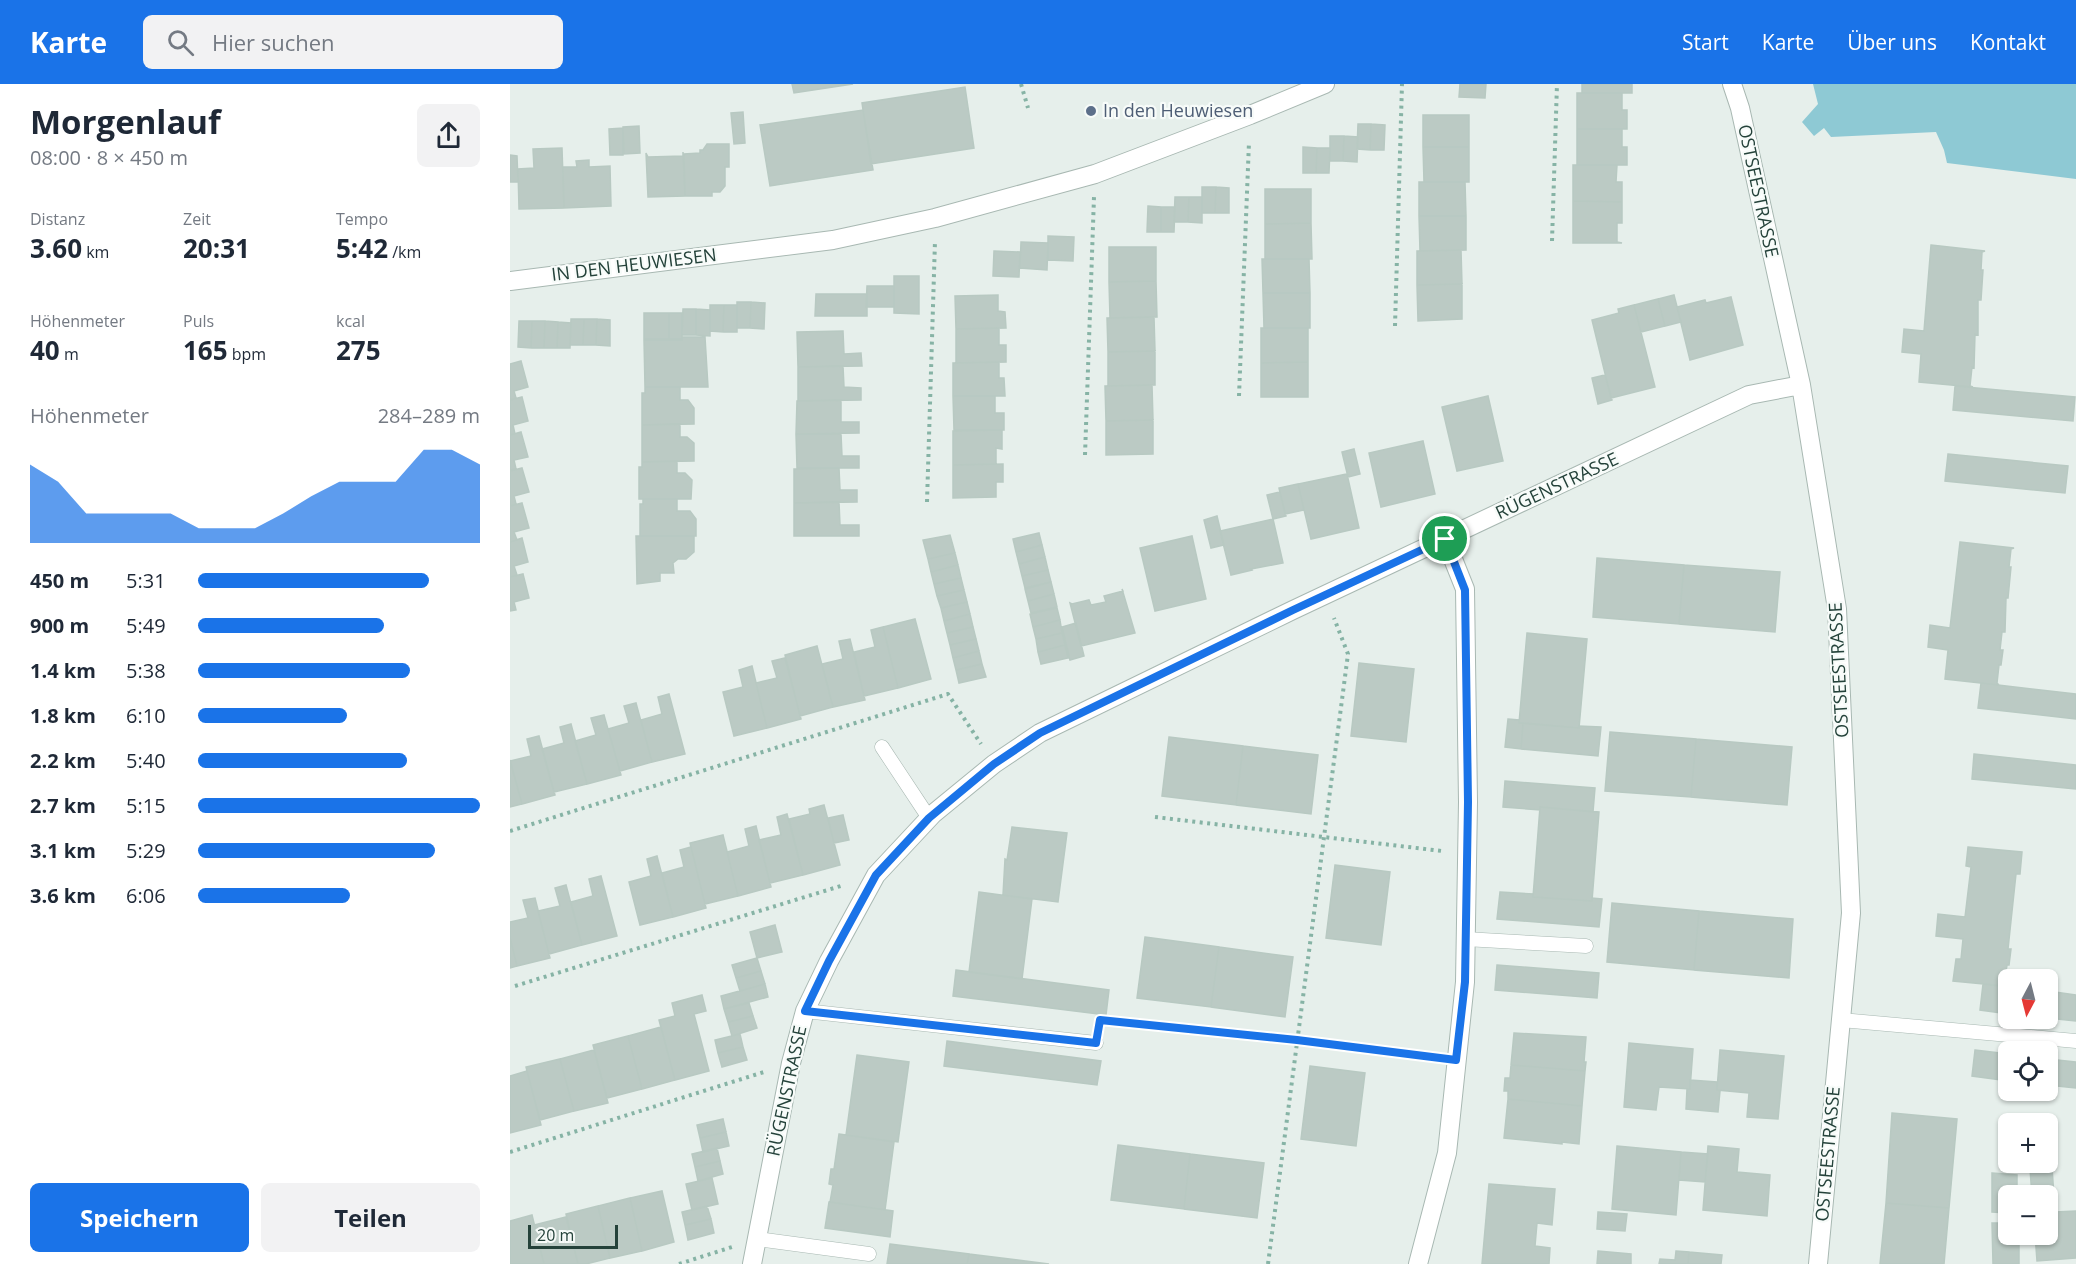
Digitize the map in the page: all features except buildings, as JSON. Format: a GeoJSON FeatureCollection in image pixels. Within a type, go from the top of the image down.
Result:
{"type":"FeatureCollection","features":[{"type":"Feature","properties":{"kind":"street","name":"IN DEN HEUWIESEN"},"geometry":{"type":"LineString","coordinates":[[510,281],[833,240],[935,218],[1095,174],[1325,84]]}},
{"type":"Feature","properties":{"kind":"street","name":"OSTSEESTRASSE"},"geometry":{"type":"LineString","coordinates":[[1732,84],[1740,108],[1801,386],[1837,609],[1851,913],[1818,1264]]}},
{"type":"Feature","properties":{"kind":"street","name":"RÜGENSTRASSE"},"geometry":{"type":"LineString","coordinates":[[752,1264],[791,1063],[805,1011],[829,961],[876,875],[929,818],[994,764],[1040,733],[1325,595],[1749,395],[1801,386]]}},
{"type":"Feature","properties":{"kind":"street"},"geometry":{"type":"LineString","coordinates":[[1418,1264],[1447,1153],[1465,982],[1468,802],[1465,590],[1445,539]]}},
{"type":"Feature","properties":{"kind":"lane"},"geometry":{"type":"LineString","coordinates":[[882,747],[929,818]]}},
{"type":"Feature","properties":{"kind":"lane"},"geometry":{"type":"LineString","coordinates":[[1466,939],[1586,946]]}},
{"type":"Feature","properties":{"kind":"lane"},"geometry":{"type":"LineString","coordinates":[[805,1011],[1096,1043]]}},
{"type":"Feature","properties":{"kind":"lane"},"geometry":{"type":"LineString","coordinates":[[1841,1020],[2076,1041]]}},
{"type":"Feature","properties":{"kind":"lane"},"geometry":{"type":"LineString","coordinates":[[757,1239],[870,1254]]}},
{"type":"Feature","properties":{"kind":"path"},"geometry":{"type":"LineString","coordinates":[[1021,84],[1028,108]]}},
{"type":"Feature","properties":{"kind":"path"},"geometry":{"type":"LineString","coordinates":[[1395,326],[1402,84]]}},
{"type":"Feature","properties":{"kind":"path"},"geometry":{"type":"LineString","coordinates":[[1552,241],[1557,84]]}},
{"type":"Feature","properties":{"kind":"path"},"geometry":{"type":"LineString","coordinates":[[1239,396],[1250,115]]}},
{"type":"Feature","properties":{"kind":"path"},"geometry":{"type":"LineString","coordinates":[[1085,455],[1095,174]]}},
{"type":"Feature","properties":{"kind":"path"},"geometry":{"type":"LineString","coordinates":[[927,502],[935,218]]}},
{"type":"Feature","properties":{"kind":"path"},"geometry":{"type":"LineString","coordinates":[[1268,1264],[1348,654],[1325,595]]}},
{"type":"Feature","properties":{"kind":"path"},"geometry":{"type":"LineString","coordinates":[[510,831],[948,694],[994,764]]}},
{"type":"Feature","properties":{"kind":"path"},"geometry":{"type":"LineString","coordinates":[[1155,817],[1467,853]]}},
{"type":"Feature","properties":{"kind":"path"},"geometry":{"type":"LineString","coordinates":[[515,986],[876,875]]}},
{"type":"Feature","properties":{"kind":"path"},"geometry":{"type":"LineString","coordinates":[[1096,1043],[1100,1020],[1297,1040],[1456,1060]]}},
{"type":"Feature","properties":{"kind":"path"},"geometry":{"type":"LineString","coordinates":[[510,1152],[791,1063]]}},
{"type":"Feature","properties":{"kind":"path"},"geometry":{"type":"LineString","coordinates":[[679,1264],[757,1239]]}},
{"type":"Feature","properties":{"kind":"water"},"geometry":{"type":"Polygon","coordinates":[[[1813,84],[2076,84],[2076,179],[1947,163],[1936,132],[1831,137],[1824,128],[1814,136],[1802,122],[1818,104],[1813,84]]]}},
{"type":"Feature","properties":{"kind":"place","name":"In den Heuwiesen"},"geometry":{"type":"Point","coordinates":[1091,111]}},
{"type":"Feature","properties":{"kind":"route"},"geometry":{"type":"LineString","coordinates":[[1445,539],[1465,590],[1468,802],[1465,982],[1456,1060],[1297,1040],[1100,1020],[1096,1043],[805,1011],[829,961],[876,875],[929,818],[994,764],[1040,733],[1445,539]]}}]}
